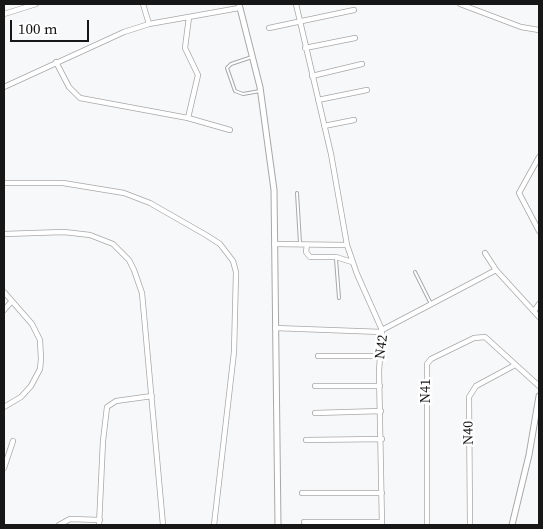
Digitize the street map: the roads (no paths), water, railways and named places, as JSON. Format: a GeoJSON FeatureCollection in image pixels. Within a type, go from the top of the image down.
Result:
{"type":"FeatureCollection","features":[{"type":"Feature","properties":{"kind":"street"},"geometry":{"type":"LineString","coordinates":[[4,14],[36,4]]}},
{"type":"Feature","properties":{"kind":"street"},"geometry":{"type":"LineString","coordinates":[[143,4],[149,24]]}},
{"type":"Feature","properties":{"kind":"street"},"geometry":{"type":"LineString","coordinates":[[275,328],[382,331],[352,262],[347,245],[324,126],[296,4]]}},
{"type":"Feature","properties":{"kind":"street"},"geometry":{"type":"LineString","coordinates":[[460,4],[527,29],[539,30]]}},
{"type":"Feature","properties":{"kind":"street"},"geometry":{"type":"LineString","coordinates":[[4,87],[108,38],[149,24],[239,6],[260,91],[272,170],[278,525]]}},
{"type":"Feature","properties":{"kind":"street"},"geometry":{"type":"LineString","coordinates":[[269,28],[354,10]]}},
{"type":"Feature","properties":{"kind":"street"},"geometry":{"type":"LineString","coordinates":[[188,118],[198,75],[185,48],[189,17]]}},
{"type":"Feature","properties":{"kind":"street"},"geometry":{"type":"LineString","coordinates":[[305,48],[355,38]]}},
{"type":"Feature","properties":{"kind":"street"},"geometry":{"type":"LineString","coordinates":[[56,62],[69,88],[80,98],[188,118],[230,130]]}},
{"type":"Feature","properties":{"kind":"street"},"geometry":{"type":"LineString","coordinates":[[312,76],[362,64]]}},
{"type":"Feature","properties":{"kind":"street"},"geometry":{"type":"LineString","coordinates":[[318,100],[367,90]]}},
{"type":"Feature","properties":{"kind":"street"},"geometry":{"type":"LineString","coordinates":[[324,126],[354,120]]}},
{"type":"Feature","properties":{"kind":"street"},"geometry":{"type":"LineString","coordinates":[[539,157],[519,193],[539,231]]}},
{"type":"Feature","properties":{"kind":"street"},"geometry":{"type":"LineString","coordinates":[[4,183],[63,183],[124,193],[150,203],[206,235],[220,244],[230,256],[236,272],[234,352],[214,525]]}},
{"type":"Feature","properties":{"kind":"street"},"geometry":{"type":"LineString","coordinates":[[4,234],[64,232],[90,235],[113,244],[122,251],[134,270],[142,293],[163,525]]}},
{"type":"Feature","properties":{"kind":"street"},"geometry":{"type":"LineString","coordinates":[[274,244],[347,245]]}},
{"type":"Feature","properties":{"kind":"street"},"geometry":{"type":"LineString","coordinates":[[307,245],[306,252],[310,257],[336,257],[352,262]]}},
{"type":"Feature","properties":{"kind":"street"},"geometry":{"type":"LineString","coordinates":[[484,253],[496,270],[539,317]]}},
{"type":"Feature","properties":{"kind":"street","name":"N42"},"geometry":{"type":"LineString","coordinates":[[382,523],[380,356],[382,331],[496,270]]}},
{"type":"Feature","properties":{"kind":"street"},"geometry":{"type":"LineString","coordinates":[[4,292],[32,324],[40,340],[41,359],[40,369],[32,386],[21,397],[4,407]]}},
{"type":"Feature","properties":{"kind":"street"},"geometry":{"type":"LineString","coordinates":[[4,310],[11,302]]}},
{"type":"Feature","properties":{"kind":"street"},"geometry":{"type":"LineString","coordinates":[[534,311],[539,304]]}},
{"type":"Feature","properties":{"kind":"street","name":"N41"},"geometry":{"type":"LineString","coordinates":[[427,525],[427,364],[431,359],[480,336],[490,340],[539,386]]}},
{"type":"Feature","properties":{"kind":"street"},"geometry":{"type":"LineString","coordinates":[[318,356],[380,356]]}},
{"type":"Feature","properties":{"kind":"street","name":"N40"},"geometry":{"type":"LineString","coordinates":[[470,525],[469,398],[476,386],[515,365]]}},
{"type":"Feature","properties":{"kind":"street"},"geometry":{"type":"LineString","coordinates":[[315,386],[380,386]]}},
{"type":"Feature","properties":{"kind":"street"},"geometry":{"type":"LineString","coordinates":[[59,525],[70,519],[100,523],[106,407],[116,402],[152,396]]}},
{"type":"Feature","properties":{"kind":"street"},"geometry":{"type":"LineString","coordinates":[[512,525],[529,455],[539,396]]}},
{"type":"Feature","properties":{"kind":"street"},"geometry":{"type":"LineString","coordinates":[[315,412],[381,411]]}},
{"type":"Feature","properties":{"kind":"street"},"geometry":{"type":"LineString","coordinates":[[306,440],[382,439]]}},
{"type":"Feature","properties":{"kind":"street"},"geometry":{"type":"LineString","coordinates":[[4,468],[13,441]]}},
{"type":"Feature","properties":{"kind":"street"},"geometry":{"type":"LineString","coordinates":[[302,494],[382,493]]}},
{"type":"Feature","properties":{"kind":"street"},"geometry":{"type":"LineString","coordinates":[[304,522],[382,523]]}},
{"type":"Feature","properties":{"kind":"lane"},"geometry":{"type":"LineString","coordinates":[[252,57],[231,64],[227,68],[235,91],[243,94],[260,91]]}},
{"type":"Feature","properties":{"kind":"lane"},"geometry":{"type":"LineString","coordinates":[[298,193],[300,245]]}},
{"type":"Feature","properties":{"kind":"lane"},"geometry":{"type":"LineString","coordinates":[[336,257],[339,298]]}},
{"type":"Feature","properties":{"kind":"lane"},"geometry":{"type":"LineString","coordinates":[[415,272],[431,304]]}}]}
